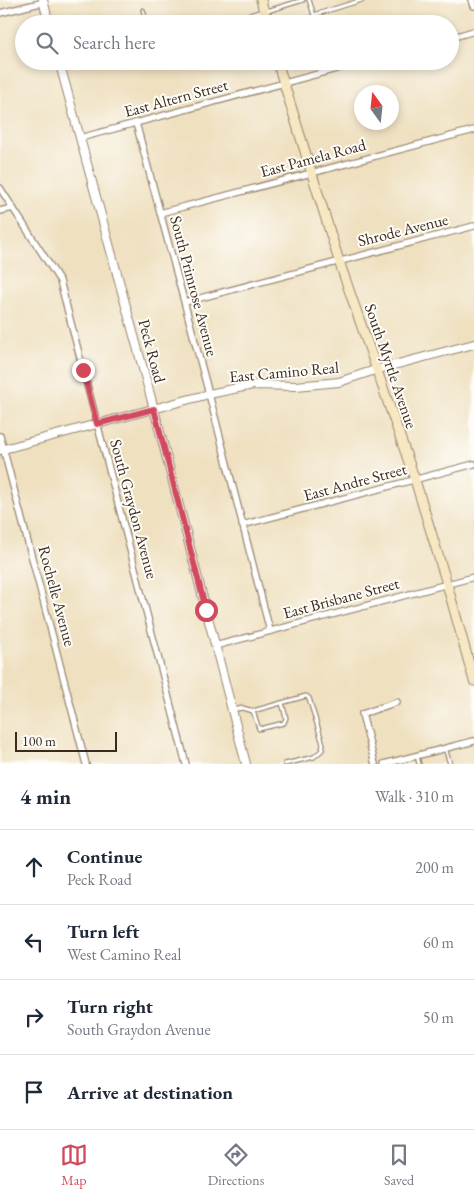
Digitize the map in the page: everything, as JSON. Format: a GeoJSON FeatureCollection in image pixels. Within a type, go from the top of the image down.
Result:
{"type":"FeatureCollection","features":[{"type":"Feature","properties":{"kind":"main road"},"geometry":{"type":"LineString","coordinates":[[261,0],[265,15]]}},
{"type":"Feature","properties":{"kind":"main road","name":"South Myrtle Avenue"},"geometry":{"type":"LineString","coordinates":[[279,70],[310,174],[375,370],[415,480],[474,681]]}},
{"type":"Feature","properties":{"kind":"street"},"geometry":{"type":"LineString","coordinates":[[472,0],[474,6]]}},
{"type":"Feature","properties":{"kind":"street"},"geometry":{"type":"LineString","coordinates":[[0,13],[43,1],[47,15]]}},
{"type":"Feature","properties":{"kind":"street"},"geometry":{"type":"LineString","coordinates":[[253,15],[264,12]]}},
{"type":"Feature","properties":{"kind":"street"},"geometry":{"type":"LineString","coordinates":[[459,35],[474,31]]}},
{"type":"Feature","properties":{"kind":"street","name":"Peck Road"},"geometry":{"type":"LineString","coordinates":[[62,70],[154,409],[246,764]]}},
{"type":"Feature","properties":{"kind":"street","name":"East Altern Street"},"geometry":{"type":"LineString","coordinates":[[80,138],[335,70]]}},
{"type":"Feature","properties":{"kind":"street","name":"South Primrose Avenue"},"geometry":{"type":"LineString","coordinates":[[136,123],[185,302],[270,631]]}},
{"type":"Feature","properties":{"kind":"street","name":"East Pamela Road"},"geometry":{"type":"LineString","coordinates":[[160,213],[474,130]]}},
{"type":"Feature","properties":{"kind":"street","name":"South Graydon Avenue"},"geometry":{"type":"LineString","coordinates":[[0,188],[60,281],[186,764]]}},
{"type":"Feature","properties":{"kind":"street"},"geometry":{"type":"LineString","coordinates":[[0,211],[13,208]]}},
{"type":"Feature","properties":{"kind":"street","name":"Shrode Avenue"},"geometry":{"type":"LineString","coordinates":[[185,302],[474,226]]}},
{"type":"Feature","properties":{"kind":"street","name":"East Camino Real"},"geometry":{"type":"LineString","coordinates":[[2,450],[209,394],[262,384],[296,386],[339,382],[375,370],[474,344]]}},
{"type":"Feature","properties":{"kind":"street","name":"Rochelle Avenue"},"geometry":{"type":"LineString","coordinates":[[0,436],[2,450],[86,764]]}},
{"type":"Feature","properties":{"kind":"street","name":"East Andre Street"},"geometry":{"type":"LineString","coordinates":[[242,525],[474,464]]}},
{"type":"Feature","properties":{"kind":"street","name":"East Brisbane Street"},"geometry":{"type":"LineString","coordinates":[[215,646],[474,577]]}},
{"type":"Feature","properties":{"kind":"street"},"geometry":{"type":"LineString","coordinates":[[375,764],[362,714],[397,702]]}},
{"type":"Feature","properties":{"kind":"street"},"geometry":{"type":"LineString","coordinates":[[384,764],[474,741]]}},
{"type":"Feature","properties":{"kind":"lane"},"geometry":{"type":"LineString","coordinates":[[264,12],[303,0]]}},
{"type":"Feature","properties":{"kind":"lane"},"geometry":{"type":"LineString","coordinates":[[309,0],[314,15],[362,0]]}},
{"type":"Feature","properties":{"kind":"lane"},"geometry":{"type":"LineString","coordinates":[[143,10],[144,15]]}},
{"type":"Feature","properties":{"kind":"lane"},"geometry":{"type":"LineString","coordinates":[[232,710],[243,708],[253,711],[306,696],[309,698],[323,744],[322,750],[314,756],[285,764]]}},
{"type":"Feature","properties":{"kind":"lane"},"geometry":{"type":"LineString","coordinates":[[253,711],[259,729],[277,725],[286,721],[282,703]]}},
{"type":"Feature","properties":{"kind":"lane"},"geometry":{"type":"LineString","coordinates":[[445,748],[450,764]]}},
{"type":"Feature","properties":{"kind":"lane"},"geometry":{"type":"LineString","coordinates":[[417,756],[418,764]]}},
{"type":"Feature","properties":{"kind":"route"},"geometry":{"type":"LineString","coordinates":[[83,370],[97,424],[154,409],[206,610]]}}]}
